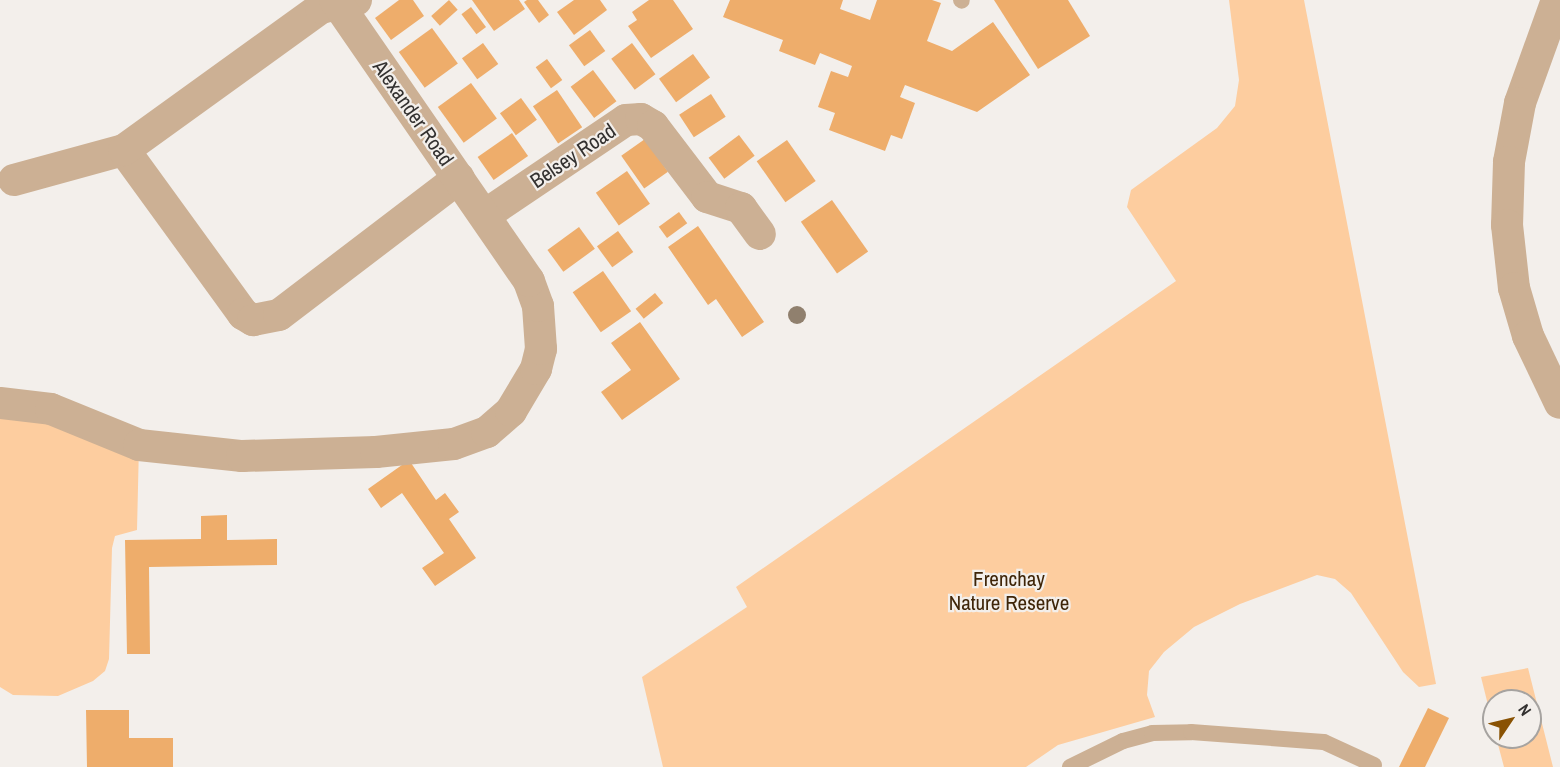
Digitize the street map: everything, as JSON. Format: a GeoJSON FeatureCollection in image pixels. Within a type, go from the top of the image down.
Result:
{"type":"FeatureCollection","features":[{"type":"Feature","properties":{"kind":"street"},"geometry":{"type":"LineString","coordinates":[[1557,0],[1520,103],[1509,162],[1507,225],[1516,297],[1528,336],[1560,403]]}},
{"type":"Feature","properties":{"kind":"street"},"geometry":{"type":"LineString","coordinates":[[14,180],[83,164],[124,150],[321,8],[343,2]]}},
{"type":"Feature","properties":{"kind":"street","name":"Alexander Road"},"geometry":{"type":"LineString","coordinates":[[0,403],[51,409],[117,439],[179,452],[248,456],[376,452],[471,439],[487,432],[511,411],[531,379],[541,350],[538,306],[529,281],[343,2]]}},
{"type":"Feature","properties":{"kind":"street","name":"Belsey Road"},"geometry":{"type":"LineString","coordinates":[[488,220],[626,120],[641,119],[653,126],[707,197],[741,208],[760,234]]}},
{"type":"Feature","properties":{"kind":"street"},"geometry":{"type":"LineString","coordinates":[[124,150],[243,314],[253,320],[279,315],[459,178]]}},
{"type":"Feature","properties":{"kind":"lane"},"geometry":{"type":"LineString","coordinates":[[1070,767],[1123,741],[1152,733],[1191,732],[1324,742],[1374,765]]}},
{"type":"Feature","properties":{"kind":"green space","name":"Frenchay Nature Reserve"},"geometry":{"type":"Polygon","coordinates":[[[1229,0],[1304,0],[1436,684],[1419,687],[1403,672],[1351,593],[1335,579],[1317,575],[1240,604],[1194,627],[1164,652],[1149,671],[1147,695],[1155,717],[1058,745],[1026,767],[663,767],[642,677],[747,607],[736,587],[1176,281],[1127,207],[1131,190],[1217,128],[1235,106],[1239,80],[1229,0]]]}},
{"type":"Feature","properties":{"kind":"green space"},"geometry":{"type":"Polygon","coordinates":[[[0,403],[139,445],[137,530],[115,536],[112,548],[109,659],[105,671],[93,681],[58,696],[13,695],[0,687],[0,403]]]}},
{"type":"Feature","properties":{"kind":"green space"},"geometry":{"type":"Polygon","coordinates":[[[1528,668],[1533,689],[1484,689],[1481,677],[1528,668]]]}},
{"type":"Feature","properties":{"kind":"green space"},"geometry":{"type":"Polygon","coordinates":[[[1542,723],[1553,767],[1504,767],[1499,749],[1542,749],[1542,723]]]}},
{"type":"Feature","properties":{"kind":"building"},"geometry":{"type":"Polygon","coordinates":[[[399,0],[413,0],[424,16],[391,40],[375,18],[399,0]]]}},
{"type":"Feature","properties":{"kind":"building"},"geometry":{"type":"Polygon","coordinates":[[[449,0],[458,10],[440,26],[431,16],[449,0]]]}},
{"type":"Feature","properties":{"kind":"building"},"geometry":{"type":"Polygon","coordinates":[[[472,0],[519,0],[525,9],[494,31],[472,0]]]}},
{"type":"Feature","properties":{"kind":"building"},"geometry":{"type":"Polygon","coordinates":[[[538,0],[549,15],[539,23],[524,2],[538,0]]]}},
{"type":"Feature","properties":{"kind":"building"},"geometry":{"type":"Polygon","coordinates":[[[574,0],[600,0],[607,10],[574,35],[557,12],[574,0]]]}},
{"type":"Feature","properties":{"kind":"building"},"geometry":{"type":"Polygon","coordinates":[[[649,0],[673,0],[693,29],[651,58],[628,26],[637,20],[632,12],[649,0]]]}},
{"type":"Feature","properties":{"kind":"building"},"geometry":{"type":"Polygon","coordinates":[[[730,0],[843,0],[840,9],[870,20],[877,0],[932,0],[941,3],[927,41],[952,51],[993,22],[1030,75],[977,112],[905,85],[900,97],[915,103],[902,139],[891,135],[885,151],[829,130],[835,113],[818,107],[831,71],[848,77],[852,66],[820,53],[815,65],[779,51],[783,40],[723,17],[730,0]]]}},
{"type":"Feature","properties":{"kind":"building"},"geometry":{"type":"Polygon","coordinates":[[[994,0],[1068,0],[1090,36],[1038,69],[994,0]]]}},
{"type":"Feature","properties":{"kind":"building"},"geometry":{"type":"Polygon","coordinates":[[[471,7],[486,27],[476,34],[461,14],[471,7]]]}},
{"type":"Feature","properties":{"kind":"building"},"geometry":{"type":"Polygon","coordinates":[[[432,28],[458,64],[425,88],[399,52],[432,28]]]}},
{"type":"Feature","properties":{"kind":"building"},"geometry":{"type":"Polygon","coordinates":[[[590,30],[605,51],[584,66],[569,45],[590,30]]]}},
{"type":"Feature","properties":{"kind":"building"},"geometry":{"type":"Polygon","coordinates":[[[483,43],[498,64],[477,79],[462,58],[483,43]]]}},
{"type":"Feature","properties":{"kind":"building"},"geometry":{"type":"Polygon","coordinates":[[[632,43],[655,74],[635,90],[611,59],[632,43]]]}},
{"type":"Feature","properties":{"kind":"building"},"geometry":{"type":"Polygon","coordinates":[[[693,54],[710,77],[676,102],[659,79],[693,54]]]}},
{"type":"Feature","properties":{"kind":"building"},"geometry":{"type":"Polygon","coordinates":[[[547,59],[562,80],[551,88],[536,67],[547,59]]]}},
{"type":"Feature","properties":{"kind":"building"},"geometry":{"type":"Polygon","coordinates":[[[593,70],[616,101],[594,118],[571,87],[593,70]]]}},
{"type":"Feature","properties":{"kind":"building"},"geometry":{"type":"Polygon","coordinates":[[[471,83],[497,119],[464,143],[438,107],[471,83]]]}},
{"type":"Feature","properties":{"kind":"building"},"geometry":{"type":"Polygon","coordinates":[[[557,90],[582,127],[558,144],[533,106],[557,90]]]}},
{"type":"Feature","properties":{"kind":"building"},"geometry":{"type":"Polygon","coordinates":[[[711,94],[726,117],[694,137],[679,115],[711,94]]]}},
{"type":"Feature","properties":{"kind":"building"},"geometry":{"type":"Polygon","coordinates":[[[521,98],[537,120],[516,135],[500,113],[521,98]]]}},
{"type":"Feature","properties":{"kind":"building"},"geometry":{"type":"Polygon","coordinates":[[[512,133],[528,156],[494,180],[478,157],[512,133]]]}},
{"type":"Feature","properties":{"kind":"building"},"geometry":{"type":"Polygon","coordinates":[[[739,135],[755,156],[724,179],[709,158],[739,135]]]}},
{"type":"Feature","properties":{"kind":"building"},"geometry":{"type":"Polygon","coordinates":[[[645,139],[668,172],[644,188],[621,156],[645,139]]]}},
{"type":"Feature","properties":{"kind":"building"},"geometry":{"type":"Polygon","coordinates":[[[787,140],[816,181],[785,202],[757,161],[787,140]]]}},
{"type":"Feature","properties":{"kind":"building"},"geometry":{"type":"Polygon","coordinates":[[[627,171],[650,204],[619,226],[596,193],[627,171]]]}},
{"type":"Feature","properties":{"kind":"building"},"geometry":{"type":"Polygon","coordinates":[[[832,200],[868,252],[837,273],[801,222],[832,200]]]}},
{"type":"Feature","properties":{"kind":"building"},"geometry":{"type":"Polygon","coordinates":[[[679,212],[687,223],[667,238],[659,227],[679,212]]]}},
{"type":"Feature","properties":{"kind":"building"},"geometry":{"type":"Polygon","coordinates":[[[698,226],[764,322],[742,337],[716,299],[708,305],[668,247],[698,226]]]}},
{"type":"Feature","properties":{"kind":"building"},"geometry":{"type":"Polygon","coordinates":[[[579,227],[595,249],[563,272],[547,250],[579,227]]]}},
{"type":"Feature","properties":{"kind":"building"},"geometry":{"type":"Polygon","coordinates":[[[618,231],[633,252],[612,267],[597,246],[618,231]]]}},
{"type":"Feature","properties":{"kind":"building"},"geometry":{"type":"Polygon","coordinates":[[[603,271],[631,311],[601,332],[573,292],[603,271]]]}},
{"type":"Feature","properties":{"kind":"building"},"geometry":{"type":"Polygon","coordinates":[[[655,293],[663,303],[644,319],[636,309],[655,293]]]}},
{"type":"Feature","properties":{"kind":"building"},"geometry":{"type":"Polygon","coordinates":[[[640,322],[680,379],[622,420],[601,392],[631,370],[611,343],[640,322]]]}},
{"type":"Feature","properties":{"kind":"building"},"geometry":{"type":"Polygon","coordinates":[[[409,460],[436,500],[445,493],[459,512],[449,519],[476,558],[435,586],[422,568],[444,553],[402,493],[381,508],[368,489],[409,460]]]}},
{"type":"Feature","properties":{"kind":"building"},"geometry":{"type":"Polygon","coordinates":[[[227,515],[227,540],[277,539],[277,565],[149,567],[150,654],[127,654],[125,540],[201,539],[201,516],[227,515]]]}},
{"type":"Feature","properties":{"kind":"building"},"geometry":{"type":"Polygon","coordinates":[[[1428,708],[1449,718],[1425,767],[1399,767],[1428,708]]]}},
{"type":"Feature","properties":{"kind":"building"},"geometry":{"type":"Polygon","coordinates":[[[86,710],[129,710],[129,738],[173,738],[173,767],[87,767],[86,710]]]}}]}
